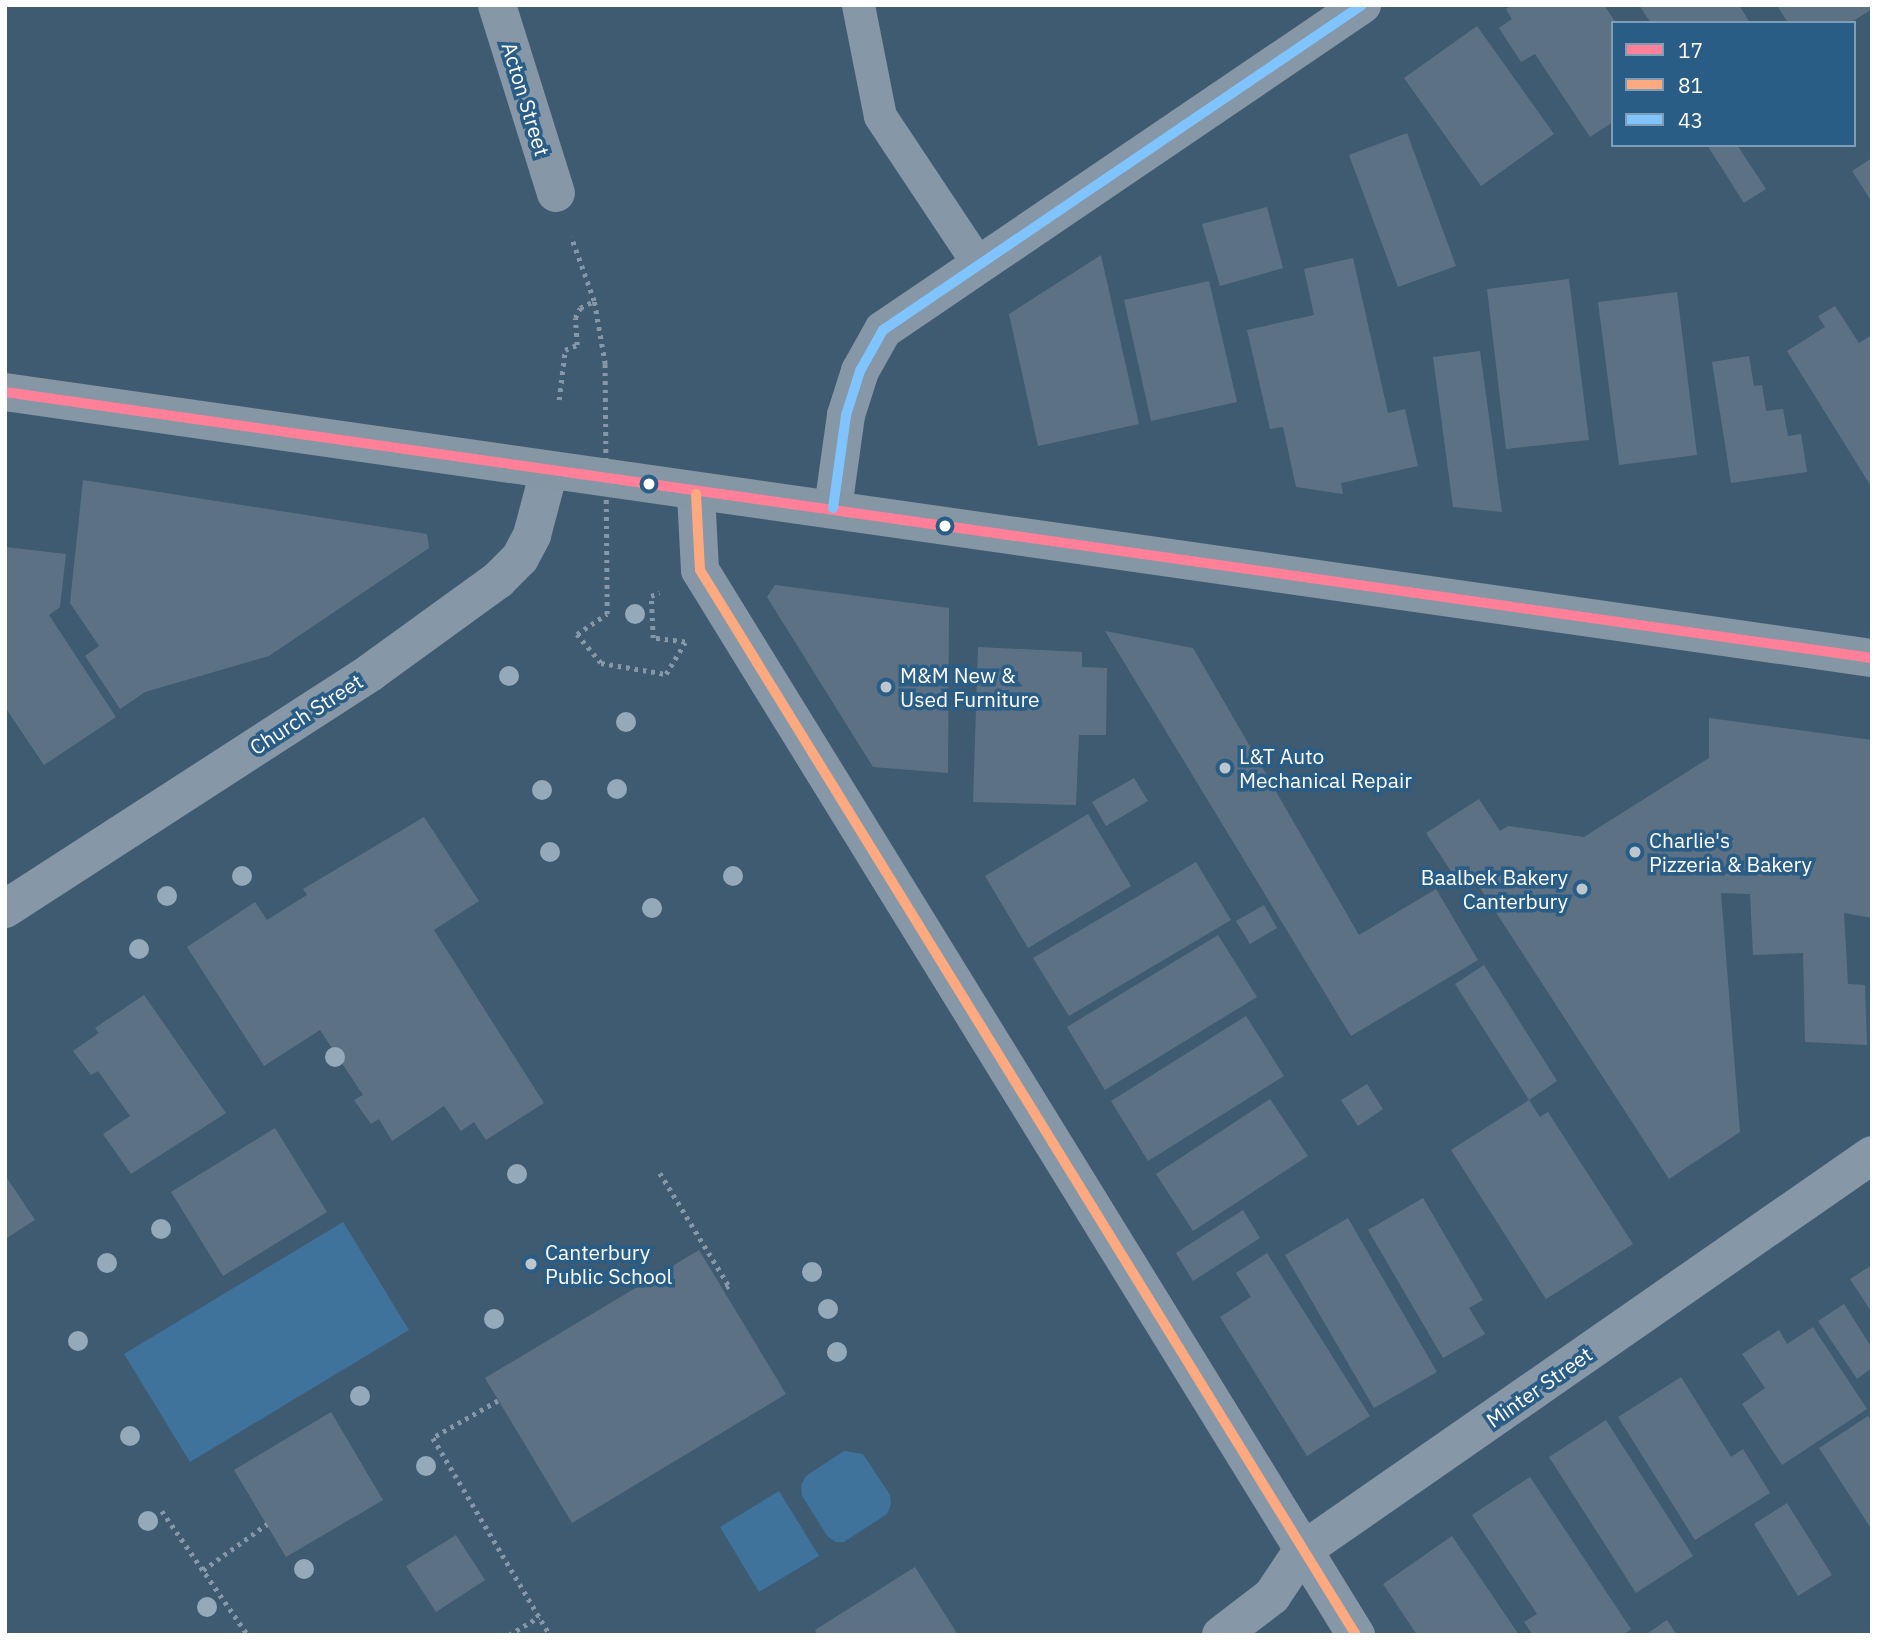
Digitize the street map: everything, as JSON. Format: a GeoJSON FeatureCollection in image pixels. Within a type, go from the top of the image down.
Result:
{"type":"FeatureCollection","features":[{"type":"Feature","properties":{"kind":"highway"},"geometry":{"type":"LineString","coordinates":[[5,392],[696,494],[833,508],[1872,658]]}},
{"type":"Feature","properties":{"kind":"street","name":"Acton Street"},"geometry":{"type":"LineString","coordinates":[[497,5],[556,192]]}},
{"type":"Feature","properties":{"kind":"street"},"geometry":{"type":"LineString","coordinates":[[833,508],[846,415],[860,371],[883,330],[1362,5]]}},
{"type":"Feature","properties":{"kind":"street","name":"Church Street"},"geometry":{"type":"LineString","coordinates":[[5,909],[371,672],[498,580],[520,558],[532,535],[549,471]]}},
{"type":"Feature","properties":{"kind":"street"},"geometry":{"type":"LineString","coordinates":[[696,494],[700,569],[1356,1635]]}},
{"type":"Feature","properties":{"kind":"street","name":"Minter Street"},"geometry":{"type":"LineString","coordinates":[[1221,1635],[1272,1596],[1302,1551],[1872,1155]]}},
{"type":"Feature","properties":{"kind":"lane"},"geometry":{"type":"LineString","coordinates":[[858,5],[880,116],[979,265]]}},
{"type":"Feature","properties":{"kind":"path"},"geometry":{"type":"LineString","coordinates":[[556,192],[594,301],[605,364],[607,614],[577,634],[601,663],[666,674],[685,642],[653,638],[651,596],[661,592]]}},
{"type":"Feature","properties":{"kind":"path"},"geometry":{"type":"LineString","coordinates":[[559,400],[565,350],[577,345],[575,318],[580,309],[594,301]]}},
{"type":"Feature","properties":{"kind":"path"},"geometry":{"type":"LineString","coordinates":[[660,1173],[729,1286],[723,1290]]}},
{"type":"Feature","properties":{"kind":"path"},"geometry":{"type":"LineString","coordinates":[[498,1401],[433,1438],[550,1635]]}},
{"type":"Feature","properties":{"kind":"path"},"geometry":{"type":"LineString","coordinates":[[162,1511],[247,1635]]}},
{"type":"Feature","properties":{"kind":"path"},"geometry":{"type":"LineString","coordinates":[[203,1570],[267,1524]]}},
{"type":"Feature","properties":{"kind":"path"},"geometry":{"type":"LineString","coordinates":[[509,1635],[539,1617]]}},
{"type":"Feature","properties":{"kind":"shaded area"},"geometry":{"type":"Polygon","coordinates":[[[343,1222],[409,1330],[190,1462],[124,1354],[343,1222]]]}},
{"type":"Feature","properties":{"kind":"shaded area"},"geometry":{"type":"Polygon","coordinates":[[[844,1451],[863,1454],[890,1495],[891,1504],[887,1514],[844,1542],[836,1542],[828,1537],[802,1496],[801,1485],[806,1476],[844,1451]]]}},
{"type":"Feature","properties":{"kind":"shaded area"},"geometry":{"type":"Polygon","coordinates":[[[779,1491],[819,1556],[759,1592],[720,1527],[779,1491]]]}},
{"type":"Feature","properties":{"kind":"building"},"geometry":{"type":"Polygon","coordinates":[[[1512,5],[1604,5],[1615,21],[1611,21],[1611,123],[1590,137],[1535,54],[1521,62],[1499,28],[1512,19],[1506,9],[1512,5]]]}},
{"type":"Feature","properties":{"kind":"building"},"geometry":{"type":"Polygon","coordinates":[[[1639,5],[1739,5],[1749,21],[1650,21],[1639,5]]]}},
{"type":"Feature","properties":{"kind":"building"},"geometry":{"type":"Polygon","coordinates":[[[1777,5],[1872,5],[1872,9],[1853,21],[1787,21],[1777,5]]]}},
{"type":"Feature","properties":{"kind":"building"},"geometry":{"type":"Polygon","coordinates":[[[1477,26],[1554,134],[1481,186],[1404,78],[1477,26]]]}},
{"type":"Feature","properties":{"kind":"building"},"geometry":{"type":"Polygon","coordinates":[[[1407,133],[1456,266],[1398,287],[1349,155],[1407,133]]]}},
{"type":"Feature","properties":{"kind":"building"},"geometry":{"type":"Polygon","coordinates":[[[1708,147],[1738,147],[1766,189],[1744,203],[1708,147]]]}},
{"type":"Feature","properties":{"kind":"building"},"geometry":{"type":"Polygon","coordinates":[[[1872,158],[1872,202],[1852,171],[1872,158]]]}},
{"type":"Feature","properties":{"kind":"building"},"geometry":{"type":"Polygon","coordinates":[[[1267,207],[1283,268],[1220,286],[1202,224],[1267,207]]]}},
{"type":"Feature","properties":{"kind":"building"},"geometry":{"type":"Polygon","coordinates":[[[1101,255],[1139,424],[1038,446],[1009,314],[1101,255]]]}},
{"type":"Feature","properties":{"kind":"building"},"geometry":{"type":"Polygon","coordinates":[[[1353,258],[1388,413],[1405,409],[1418,466],[1341,483],[1343,494],[1296,487],[1283,427],[1270,429],[1247,330],[1314,315],[1304,269],[1353,258]]]}},
{"type":"Feature","properties":{"kind":"building"},"geometry":{"type":"Polygon","coordinates":[[[1569,279],[1589,440],[1506,449],[1487,289],[1569,279]]]}},
{"type":"Feature","properties":{"kind":"building"},"geometry":{"type":"Polygon","coordinates":[[[1209,281],[1237,402],[1151,421],[1124,300],[1209,281]]]}},
{"type":"Feature","properties":{"kind":"building"},"geometry":{"type":"Polygon","coordinates":[[[1677,292],[1697,455],[1619,465],[1598,302],[1677,292]]]}},
{"type":"Feature","properties":{"kind":"building"},"geometry":{"type":"Polygon","coordinates":[[[1835,306],[1859,343],[1872,335],[1872,488],[1787,351],[1825,327],[1818,316],[1835,306]]]}},
{"type":"Feature","properties":{"kind":"building"},"geometry":{"type":"Polygon","coordinates":[[[1480,351],[1502,512],[1453,507],[1433,357],[1480,351]]]}},
{"type":"Feature","properties":{"kind":"building"},"geometry":{"type":"Polygon","coordinates":[[[1749,356],[1754,386],[1762,385],[1766,411],[1783,409],[1788,436],[1801,434],[1807,472],[1731,483],[1712,362],[1749,356]]]}},
{"type":"Feature","properties":{"kind":"building"},"geometry":{"type":"Polygon","coordinates":[[[83,480],[427,534],[429,548],[269,656],[145,692],[120,709],[85,656],[99,646],[70,603],[83,480]]]}},
{"type":"Feature","properties":{"kind":"building"},"geometry":{"type":"Polygon","coordinates":[[[5,547],[66,554],[60,607],[49,615],[116,717],[44,765],[5,707],[5,547]]]}},
{"type":"Feature","properties":{"kind":"building","name":"M&M New & Used Furniture"},"geometry":{"type":"Polygon","coordinates":[[[775,585],[949,608],[948,773],[873,767],[767,597],[775,585]]]}},
{"type":"Feature","properties":{"kind":"building","name":"L&T Auto Mechanical Repair"},"geometry":{"type":"Polygon","coordinates":[[[1105,631],[1193,648],[1359,935],[1436,889],[1478,960],[1351,1036],[1105,631]]]}},
{"type":"Feature","properties":{"kind":"building"},"geometry":{"type":"Polygon","coordinates":[[[978,647],[1082,652],[1082,667],[1107,668],[1106,735],[1079,735],[1076,805],[973,802],[978,647]]]}},
{"type":"Feature","properties":{"kind":"building"},"geometry":{"type":"Polygon","coordinates":[[[1709,718],[1872,740],[1872,918],[1844,913],[1848,984],[1865,985],[1867,1045],[1805,1042],[1803,953],[1753,955],[1750,894],[1721,893],[1740,1132],[1669,1179],[1473,877],[1460,885],[1426,833],[1479,799],[1500,831],[1508,826],[1584,837],[1709,758],[1709,718]]]}},
{"type":"Feature","properties":{"kind":"building"},"geometry":{"type":"Polygon","coordinates":[[[1134,778],[1148,801],[1106,826],[1092,802],[1134,778]]]}},
{"type":"Feature","properties":{"kind":"building"},"geometry":{"type":"Polygon","coordinates":[[[1088,814],[1131,886],[1028,948],[985,876],[1088,814]]]}},
{"type":"Feature","properties":{"kind":"building"},"geometry":{"type":"Polygon","coordinates":[[[424,817],[479,901],[434,930],[544,1103],[486,1140],[474,1122],[461,1131],[444,1106],[392,1141],[379,1119],[371,1124],[354,1100],[363,1095],[320,1030],[264,1066],[187,947],[255,902],[267,920],[307,895],[303,889],[424,817]]]}},
{"type":"Feature","properties":{"kind":"building"},"geometry":{"type":"Polygon","coordinates":[[[1196,862],[1231,920],[1069,1016],[1033,958],[1196,862]]]}},
{"type":"Feature","properties":{"kind":"building"},"geometry":{"type":"Polygon","coordinates":[[[1264,905],[1277,928],[1250,944],[1236,921],[1264,905]]]}},
{"type":"Feature","properties":{"kind":"building"},"geometry":{"type":"Polygon","coordinates":[[[1218,935],[1257,997],[1105,1090],[1067,1027],[1218,935]]]}},
{"type":"Feature","properties":{"kind":"building"},"geometry":{"type":"Polygon","coordinates":[[[1484,965],[1557,1081],[1529,1100],[1455,984],[1484,965]]]}},
{"type":"Feature","properties":{"kind":"building"},"geometry":{"type":"Polygon","coordinates":[[[144,995],[226,1113],[131,1174],[103,1134],[130,1116],[98,1071],[91,1075],[73,1051],[99,1033],[95,1028],[144,995]]]}},
{"type":"Feature","properties":{"kind":"building"},"geometry":{"type":"Polygon","coordinates":[[[1246,1016],[1284,1076],[1148,1161],[1111,1101],[1246,1016]]]}},
{"type":"Feature","properties":{"kind":"building"},"geometry":{"type":"Polygon","coordinates":[[[1367,1084],[1383,1109],[1358,1126],[1341,1100],[1367,1084]]]}},
{"type":"Feature","properties":{"kind":"building"},"geometry":{"type":"Polygon","coordinates":[[[1270,1099],[1308,1156],[1193,1231],[1156,1174],[1270,1099]]]}},
{"type":"Feature","properties":{"kind":"building"},"geometry":{"type":"Polygon","coordinates":[[[1529,1100],[1540,1117],[1548,1112],[1633,1244],[1546,1299],[1451,1150],[1529,1100]]]}},
{"type":"Feature","properties":{"kind":"building"},"geometry":{"type":"Polygon","coordinates":[[[275,1128],[327,1212],[223,1276],[171,1192],[275,1128]]]}},
{"type":"Feature","properties":{"kind":"building"},"geometry":{"type":"Polygon","coordinates":[[[5,1175],[35,1220],[5,1239],[5,1175]]]}},
{"type":"Feature","properties":{"kind":"building"},"geometry":{"type":"Polygon","coordinates":[[[1423,1198],[1483,1300],[1469,1308],[1485,1334],[1443,1358],[1368,1230],[1423,1198]]]}},
{"type":"Feature","properties":{"kind":"building"},"geometry":{"type":"Polygon","coordinates":[[[1243,1210],[1260,1238],[1193,1281],[1176,1253],[1243,1210]]]}},
{"type":"Feature","properties":{"kind":"building"},"geometry":{"type":"Polygon","coordinates":[[[1348,1218],[1437,1372],[1374,1408],[1285,1255],[1348,1218]]]}},
{"type":"Feature","properties":{"kind":"building"},"geometry":{"type":"Polygon","coordinates":[[[699,1250],[786,1394],[572,1523],[485,1378],[699,1250]]]}},
{"type":"Feature","properties":{"kind":"building"},"geometry":{"type":"Polygon","coordinates":[[[1267,1253],[1370,1416],[1307,1456],[1220,1317],[1251,1297],[1236,1273],[1267,1253]]]}},
{"type":"Feature","properties":{"kind":"building"},"geometry":{"type":"Polygon","coordinates":[[[1872,1265],[1872,1313],[1850,1279],[1872,1265]]]}},
{"type":"Feature","properties":{"kind":"building"},"geometry":{"type":"Polygon","coordinates":[[[1844,1304],[1872,1348],[1872,1368],[1857,1379],[1818,1321],[1844,1304]]]}},
{"type":"Feature","properties":{"kind":"building"},"geometry":{"type":"Polygon","coordinates":[[[1813,1327],[1867,1409],[1782,1465],[1742,1404],[1765,1388],[1742,1354],[1779,1330],[1787,1344],[1813,1327]]]}},
{"type":"Feature","properties":{"kind":"building"},"geometry":{"type":"Polygon","coordinates":[[[1681,1377],[1731,1457],[1743,1449],[1770,1493],[1695,1540],[1618,1417],[1681,1377]]]}},
{"type":"Feature","properties":{"kind":"building"},"geometry":{"type":"Polygon","coordinates":[[[331,1412],[383,1500],[286,1557],[234,1470],[331,1412]]]}},
{"type":"Feature","properties":{"kind":"building"},"geometry":{"type":"Polygon","coordinates":[[[1868,1416],[1872,1422],[1872,1530],[1819,1448],[1868,1416]]]}},
{"type":"Feature","properties":{"kind":"building"},"geometry":{"type":"Polygon","coordinates":[[[1606,1420],[1693,1556],[1636,1593],[1549,1457],[1606,1420]]]}},
{"type":"Feature","properties":{"kind":"building"},"geometry":{"type":"Polygon","coordinates":[[[1530,1477],[1631,1629],[1623,1635],[1533,1635],[1524,1622],[1537,1614],[1472,1515],[1530,1477]]]}},
{"type":"Feature","properties":{"kind":"building"},"geometry":{"type":"Polygon","coordinates":[[[1787,1503],[1832,1575],[1798,1596],[1754,1524],[1787,1503]]]}},
{"type":"Feature","properties":{"kind":"building"},"geometry":{"type":"Polygon","coordinates":[[[456,1535],[485,1580],[436,1612],[406,1566],[456,1535]]]}},
{"type":"Feature","properties":{"kind":"building"},"geometry":{"type":"Polygon","coordinates":[[[1452,1536],[1519,1635],[1417,1635],[1383,1584],[1452,1536]]]}},
{"type":"Feature","properties":{"kind":"building"},"geometry":{"type":"Polygon","coordinates":[[[915,1567],[958,1635],[818,1635],[815,1630],[915,1567]]]}},
{"type":"Feature","properties":{"kind":"building"},"geometry":{"type":"Polygon","coordinates":[[[1667,1620],[1677,1635],[1645,1635],[1667,1620]]]}},
{"type":"Feature","properties":{"kind":"transit line","name":"43"},"geometry":{"type":"LineString","coordinates":[[833,508],[846,415],[860,371],[883,330],[1362,5]]}},
{"type":"Feature","properties":{"kind":"transit line","name":"17"},"geometry":{"type":"LineString","coordinates":[[5,392],[1872,658]]}},
{"type":"Feature","properties":{"kind":"transit line","name":"81"},"geometry":{"type":"LineString","coordinates":[[696,494],[700,570],[1356,1635]]}},
{"type":"Feature","properties":{"kind":"place","name":"M&M New & Used Furniture"},"geometry":{"type":"Point","coordinates":[886,687]}},
{"type":"Feature","properties":{"kind":"place","name":"L&T Auto Mechanical Repair"},"geometry":{"type":"Point","coordinates":[1225,768]}},
{"type":"Feature","properties":{"kind":"place","name":"Charlie's Pizzeria & Bakery"},"geometry":{"type":"Point","coordinates":[1635,852]}},
{"type":"Feature","properties":{"kind":"place","name":"Baalbek Bakery Canterbury"},"geometry":{"type":"Point","coordinates":[1582,889]}},
{"type":"Feature","properties":{"kind":"place","name":"Canterbury Public School"},"geometry":{"type":"Point","coordinates":[531,1264]}}]}
